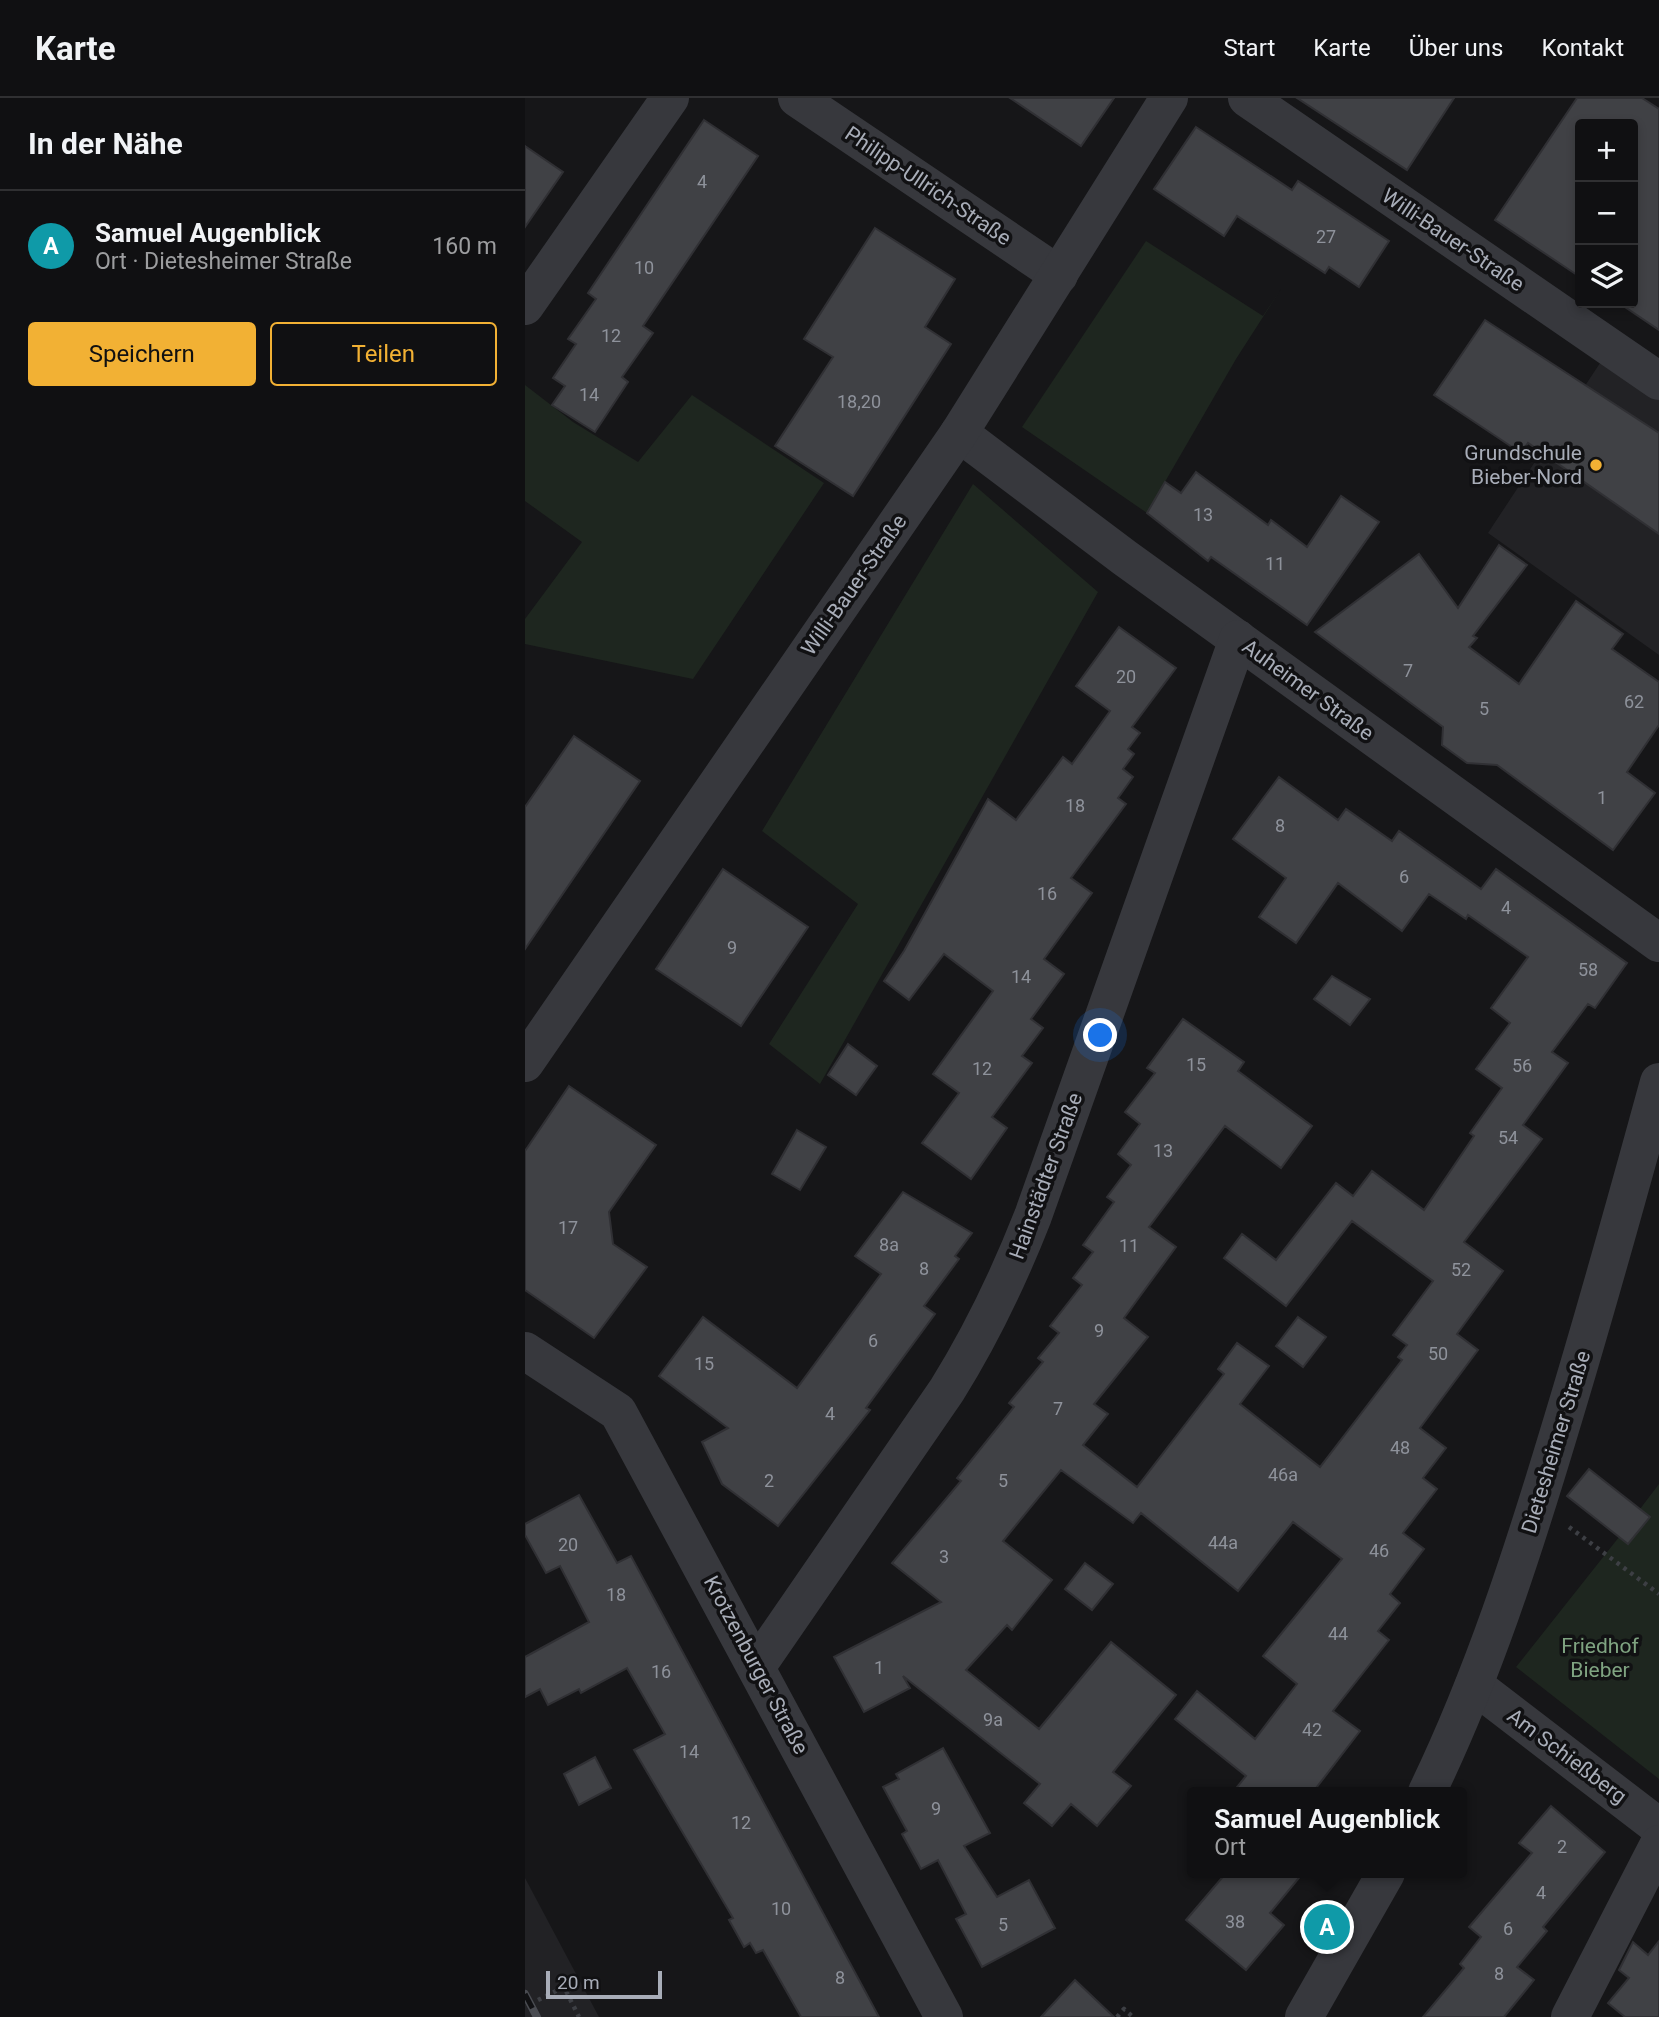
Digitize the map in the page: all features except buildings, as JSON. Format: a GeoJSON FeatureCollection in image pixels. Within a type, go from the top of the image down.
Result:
{"type":"FeatureCollection","features":[{"type":"Feature","properties":{"kind":"street"},"geometry":{"type":"LineString","coordinates":[[525,306],[670,98]]}},
{"type":"Feature","properties":{"kind":"street","name":"Philipp-Ullrich-Straße"},"geometry":{"type":"LineString","coordinates":[[797,98],[1059,275]]}},
{"type":"Feature","properties":{"kind":"street","name":"Willi-Bauer-Straße"},"geometry":{"type":"LineString","coordinates":[[525,1063],[959,433],[1169,98]]}},
{"type":"Feature","properties":{"kind":"street","name":"Willi-Bauer-Straße"},"geometry":{"type":"LineString","coordinates":[[1247,98],[1659,381]]}},
{"type":"Feature","properties":{"kind":"street","name":"Auheimer Straße"},"geometry":{"type":"LineString","coordinates":[[959,433],[1238,639],[1659,943]]}},
{"type":"Feature","properties":{"kind":"street","name":"Hainstädter Straße"},"geometry":{"type":"LineString","coordinates":[[758,1665],[947,1390],[970,1353],[1005,1285],[1033,1216],[1238,639]]}},
{"type":"Feature","properties":{"kind":"street","name":"Dietesheimer Straße"},"geometry":{"type":"LineString","coordinates":[[1429,1787],[1474,1685],[1538,1503],[1610,1264],[1659,1082]]}},
{"type":"Feature","properties":{"kind":"street","name":"Krotzenburger Straße"},"geometry":{"type":"LineString","coordinates":[[525,1351],[618,1412],[758,1665],[944,2017]]}},
{"type":"Feature","properties":{"kind":"street","name":"Am Schießberg"},"geometry":{"type":"LineString","coordinates":[[1474,1685],[1659,1827]]}},
{"type":"Feature","properties":{"kind":"street"},"geometry":{"type":"LineString","coordinates":[[1570,2017],[1659,1844]]}},
{"type":"Feature","properties":{"kind":"street"},"geometry":{"type":"LineString","coordinates":[[1304,2017],[1383,1878]]}},
{"type":"Feature","properties":{"kind":"path"},"geometry":{"type":"LineString","coordinates":[[1538,1503],[1659,1594]]}},
{"type":"Feature","properties":{"kind":"path"},"geometry":{"type":"LineString","coordinates":[[538,2000],[564,1987],[579,2017]]}},
{"type":"Feature","properties":{"kind":"path"},"geometry":{"type":"LineString","coordinates":[[1117,2017],[1124,2009],[1133,2017]]}},
{"type":"Feature","properties":{"kind":"shaded area","name":"Grundschule Bieber-Nord"},"geometry":{"type":"Polygon","coordinates":[[[1604,357],[1659,396],[1659,655],[1488,533],[1604,357]]]}},
{"type":"Feature","properties":{"kind":"shaded area"},"geometry":{"type":"Polygon","coordinates":[[[525,1878],[599,2017],[525,2017],[525,1878]]]}},
{"type":"Feature","properties":{"kind":"green space"},"geometry":{"type":"Polygon","coordinates":[[[1146,241],[1263,316],[1281,289],[1236,359],[1147,513],[1022,427],[1146,241]]]}},
{"type":"Feature","properties":{"kind":"green space"},"geometry":{"type":"Polygon","coordinates":[[[525,385],[573,422],[638,462],[692,395],[824,483],[693,679],[525,644],[525,619],[582,542],[525,501],[525,385]]]}},
{"type":"Feature","properties":{"kind":"green space"},"geometry":{"type":"Polygon","coordinates":[[[973,484],[1098,592],[820,1084],[769,1044],[858,904],[762,831],[973,484]]]}},
{"type":"Feature","properties":{"kind":"green space","name":"Friedhof Bieber"},"geometry":{"type":"Polygon","coordinates":[[[1659,1484],[1659,1779],[1516,1667],[1619,1537],[1629,1543],[1649,1517],[1640,1509],[1659,1484]]]}},
{"type":"Feature","properties":{"kind":"railway"},"geometry":{"type":"LineString","coordinates":[[525,1994],[537,2017]]}},
{"type":"Feature","properties":{"kind":"place","name":"Grundschule Bieber-Nord"},"geometry":{"type":"Point","coordinates":[1596,465]}},
{"type":"Feature","properties":{"kind":"place","name":"Samuel Augenblick"},"geometry":{"type":"Point","coordinates":[1327,1927]}}]}
